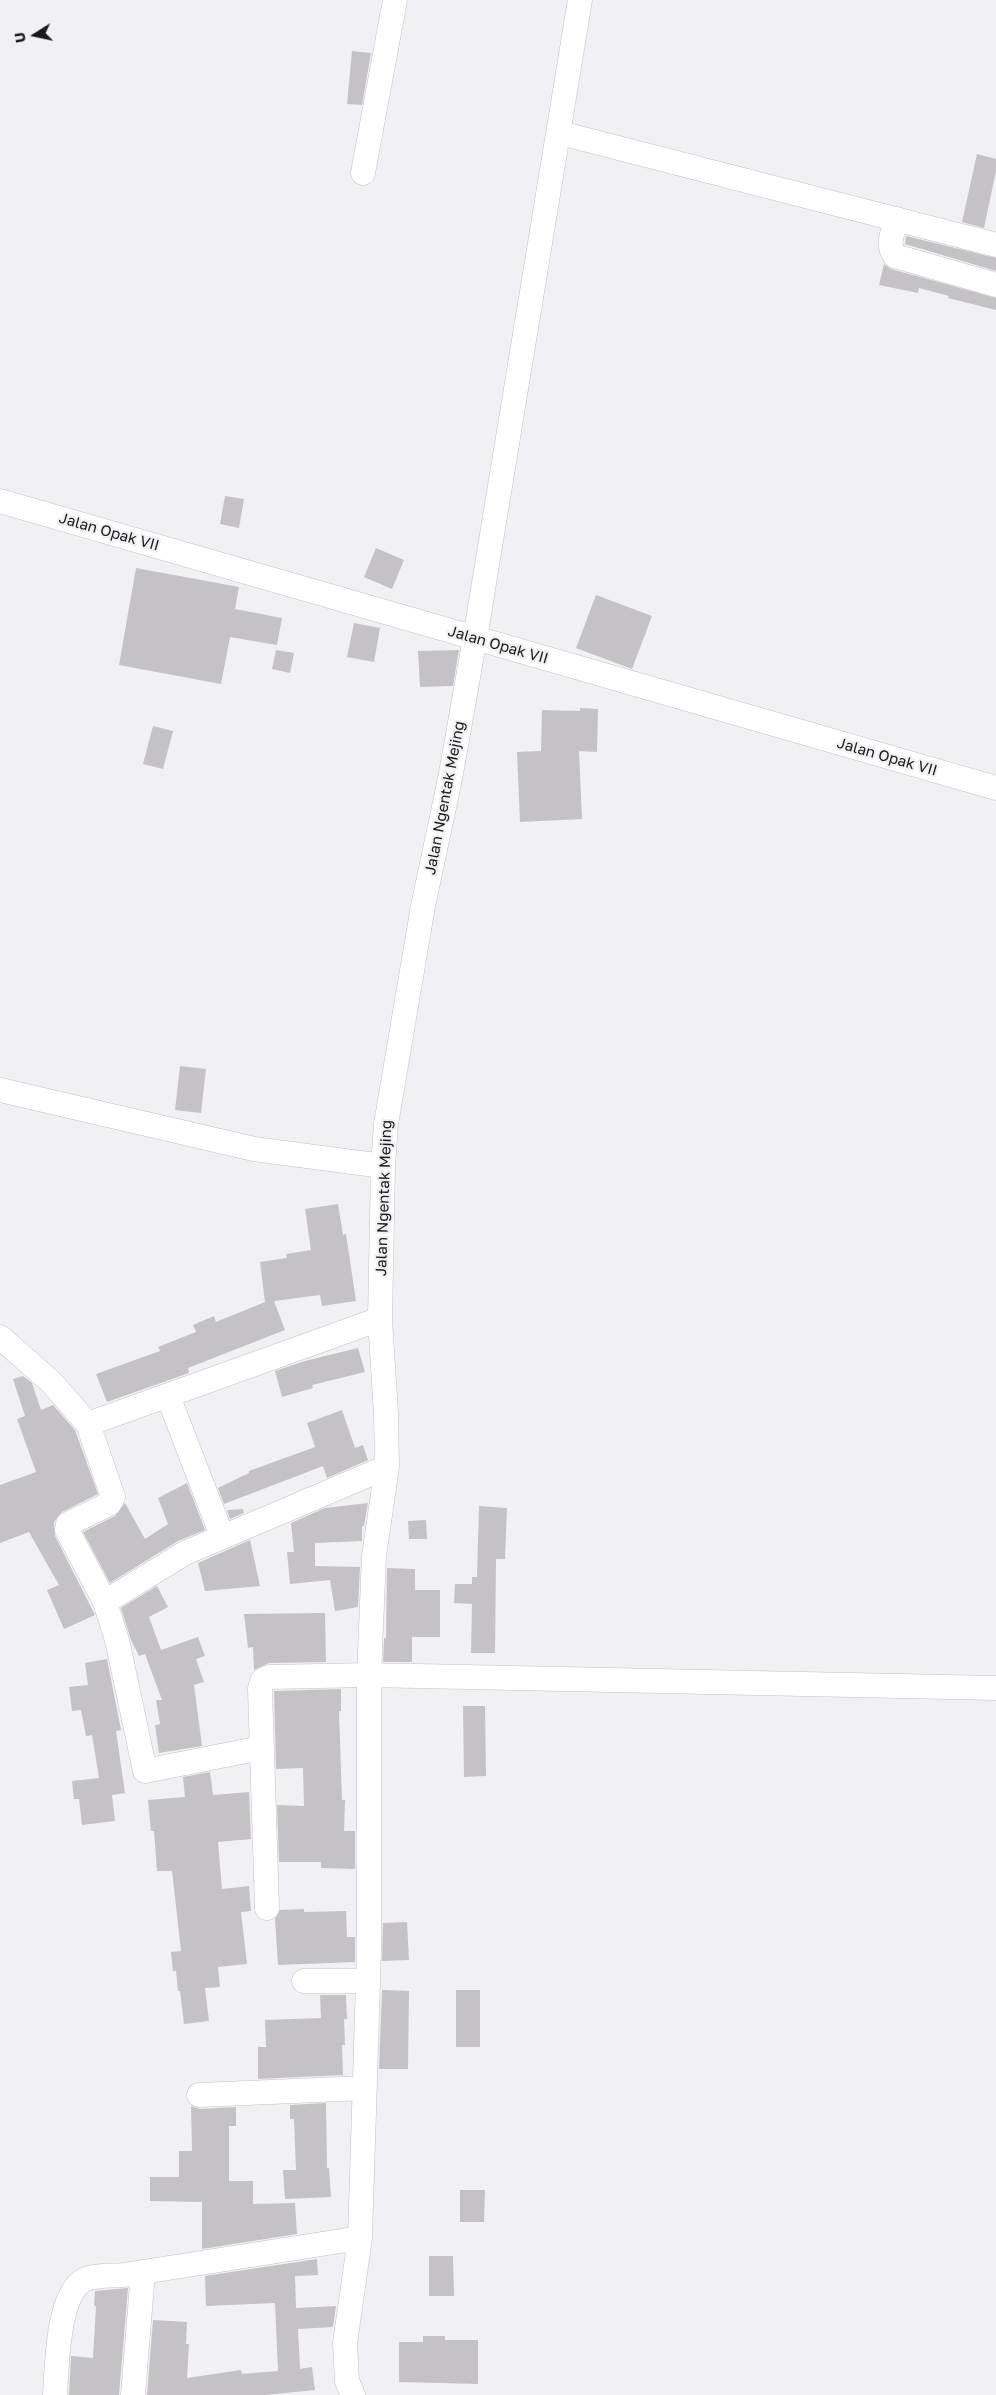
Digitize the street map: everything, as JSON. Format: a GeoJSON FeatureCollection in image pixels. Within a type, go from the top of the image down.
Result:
{"type":"FeatureCollection","features":[{"type":"Feature","properties":{"kind":"street"},"geometry":{"type":"LineString","coordinates":[[363,173],[395,0]]}},
{"type":"Feature","properties":{"kind":"street","name":"Jalan Ngentak Mejing"},"geometry":{"type":"LineString","coordinates":[[353,2395],[346,2381],[345,2344],[360,2238],[368,1981],[369,1674],[374,1556],[387,1467],[386,1414],[380,1319],[383,1166],[386,1124],[399,1038],[423,906],[450,779],[475,638],[560,133],[580,0]]}},
{"type":"Feature","properties":{"kind":"street"},"geometry":{"type":"LineString","coordinates":[[560,133],[996,245]]}},
{"type":"Feature","properties":{"kind":"street"},"geometry":{"type":"LineString","coordinates":[[897,219],[890,240],[890,251],[894,256],[996,285]]}},
{"type":"Feature","properties":{"kind":"street","name":"Jalan Opak VII"},"geometry":{"type":"LineString","coordinates":[[0,501],[996,788]]}},
{"type":"Feature","properties":{"kind":"street"},"geometry":{"type":"LineString","coordinates":[[0,1090],[254,1149],[383,1166]]}},
{"type":"Feature","properties":{"kind":"street"},"geometry":{"type":"LineString","coordinates":[[88,1424],[380,1319]]}},
{"type":"Feature","properties":{"kind":"street"},"geometry":{"type":"LineString","coordinates":[[0,1337],[51,1382],[88,1424],[114,1497],[109,1504],[68,1524],[68,1530],[105,1602],[117,1640],[145,1771],[261,1748]]}},
{"type":"Feature","properties":{"kind":"street"},"geometry":{"type":"LineString","coordinates":[[168,1396],[222,1536]]}},
{"type":"Feature","properties":{"kind":"street"},"geometry":{"type":"LineString","coordinates":[[105,1602],[185,1553],[387,1467]]}},
{"type":"Feature","properties":{"kind":"street"},"geometry":{"type":"LineString","coordinates":[[268,1908],[260,1689],[266,1679],[369,1674],[996,1688]]}},
{"type":"Feature","properties":{"kind":"street"},"geometry":{"type":"LineString","coordinates":[[304,1981],[368,1981]]}},
{"type":"Feature","properties":{"kind":"street"},"geometry":{"type":"LineString","coordinates":[[199,2095],[365,2088]]}},
{"type":"Feature","properties":{"kind":"street"},"geometry":{"type":"LineString","coordinates":[[55,2395],[64,2313],[73,2291],[86,2279],[360,2238]]}},
{"type":"Feature","properties":{"kind":"street"},"geometry":{"type":"LineString","coordinates":[[133,2395],[142,2272]]}},
{"type":"Feature","properties":{"kind":"building"},"geometry":{"type":"Polygon","coordinates":[[[352,51],[371,53],[362,105],[347,104],[352,51]]]}},
{"type":"Feature","properties":{"kind":"building"},"geometry":{"type":"Polygon","coordinates":[[[977,154],[996,159],[996,171],[984,228],[962,222],[977,154]]]}},
{"type":"Feature","properties":{"kind":"building"},"geometry":{"type":"Polygon","coordinates":[[[906,236],[996,258],[996,271],[905,244],[906,236]]]}},
{"type":"Feature","properties":{"kind":"building"},"geometry":{"type":"Polygon","coordinates":[[[884,264],[891,269],[996,298],[996,310],[948,298],[949,296],[919,288],[918,293],[879,285],[884,264]]]}},
{"type":"Feature","properties":{"kind":"building"},"geometry":{"type":"Polygon","coordinates":[[[225,496],[244,499],[239,528],[220,524],[225,496]]]}},
{"type":"Feature","properties":{"kind":"building"},"geometry":{"type":"Polygon","coordinates":[[[376,548],[404,560],[392,589],[364,577],[376,548]]]}},
{"type":"Feature","properties":{"kind":"building"},"geometry":{"type":"Polygon","coordinates":[[[136,568],[239,587],[235,609],[282,618],[277,645],[230,637],[221,684],[119,665],[136,568]]]}},
{"type":"Feature","properties":{"kind":"building"},"geometry":{"type":"Polygon","coordinates":[[[596,595],[652,616],[632,669],[576,648],[596,595]]]}},
{"type":"Feature","properties":{"kind":"building"},"geometry":{"type":"Polygon","coordinates":[[[354,623],[380,628],[374,662],[347,657],[354,623]]]}},
{"type":"Feature","properties":{"kind":"building"},"geometry":{"type":"Polygon","coordinates":[[[276,650],[294,653],[290,673],[272,669],[276,650]]]}},
{"type":"Feature","properties":{"kind":"building"},"geometry":{"type":"Polygon","coordinates":[[[459,650],[453,686],[420,687],[418,651],[459,650]]]}},
{"type":"Feature","properties":{"kind":"building"},"geometry":{"type":"Polygon","coordinates":[[[580,708],[598,709],[597,752],[579,751],[582,819],[520,822],[517,752],[541,751],[542,710],[580,711],[580,708]]]}},
{"type":"Feature","properties":{"kind":"building"},"geometry":{"type":"Polygon","coordinates":[[[153,726],[173,731],[163,769],[143,764],[153,726]]]}},
{"type":"Feature","properties":{"kind":"building"},"geometry":{"type":"Polygon","coordinates":[[[180,1066],[206,1069],[201,1113],[175,1110],[180,1066]]]}},
{"type":"Feature","properties":{"kind":"building"},"geometry":{"type":"Polygon","coordinates":[[[338,1204],[343,1235],[346,1234],[356,1301],[322,1306],[320,1295],[274,1301],[285,1330],[188,1368],[189,1373],[107,1402],[96,1374],[160,1351],[158,1347],[196,1332],[193,1325],[214,1316],[216,1322],[265,1302],[260,1262],[287,1258],[286,1254],[311,1250],[305,1209],[338,1204]]]}},
{"type":"Feature","properties":{"kind":"building"},"geometry":{"type":"Polygon","coordinates":[[[358,1348],[365,1372],[312,1385],[313,1388],[282,1397],[275,1371],[305,1361],[358,1348]]]}},
{"type":"Feature","properties":{"kind":"building"},"geometry":{"type":"Polygon","coordinates":[[[23,1376],[32,1383],[41,1410],[53,1405],[75,1430],[98,1494],[62,1512],[54,1522],[55,1536],[95,1615],[64,1629],[47,1590],[59,1585],[29,1532],[0,1543],[0,1485],[36,1472],[17,1419],[25,1416],[13,1379],[23,1376]]]}},
{"type":"Feature","properties":{"kind":"building"},"geometry":{"type":"Polygon","coordinates":[[[342,1410],[355,1448],[363,1445],[368,1460],[327,1478],[323,1466],[224,1504],[218,1488],[249,1473],[249,1471],[315,1447],[307,1423],[342,1410]]]}},
{"type":"Feature","properties":{"kind":"building"},"geometry":{"type":"Polygon","coordinates":[[[187,1483],[205,1530],[178,1541],[110,1583],[83,1532],[115,1516],[125,1503],[145,1539],[168,1524],[158,1498],[187,1483]]]}},
{"type":"Feature","properties":{"kind":"building"},"geometry":{"type":"Polygon","coordinates":[[[368,1503],[364,1526],[362,1526],[362,1541],[315,1543],[315,1566],[360,1567],[358,1607],[335,1611],[330,1580],[290,1584],[287,1552],[294,1552],[291,1523],[325,1508],[368,1503]]]}},
{"type":"Feature","properties":{"kind":"building"},"geometry":{"type":"Polygon","coordinates":[[[479,1506],[507,1508],[505,1559],[496,1559],[495,1653],[471,1653],[472,1604],[454,1603],[455,1584],[472,1584],[472,1577],[477,1577],[479,1506]]]}},
{"type":"Feature","properties":{"kind":"building"},"geometry":{"type":"Polygon","coordinates":[[[243,1509],[244,1513],[230,1519],[227,1510],[243,1509]]]}},
{"type":"Feature","properties":{"kind":"building"},"geometry":{"type":"Polygon","coordinates":[[[426,1520],[427,1539],[409,1539],[408,1521],[426,1520]]]}},
{"type":"Feature","properties":{"kind":"building"},"geometry":{"type":"Polygon","coordinates":[[[250,1540],[260,1586],[205,1591],[198,1563],[250,1540]]]}},
{"type":"Feature","properties":{"kind":"building"},"geometry":{"type":"Polygon","coordinates":[[[387,1568],[415,1569],[415,1590],[440,1590],[440,1637],[412,1637],[412,1662],[383,1662],[384,1638],[386,1638],[387,1568]]]}},
{"type":"Feature","properties":{"kind":"building"},"geometry":{"type":"Polygon","coordinates":[[[157,1586],[168,1607],[149,1617],[161,1650],[198,1637],[205,1656],[196,1659],[204,1682],[194,1685],[202,1746],[159,1753],[155,1725],[160,1724],[156,1700],[162,1700],[145,1654],[139,1656],[131,1640],[121,1608],[157,1586]]]}},
{"type":"Feature","properties":{"kind":"building"},"geometry":{"type":"Polygon","coordinates":[[[325,1613],[326,1662],[269,1663],[254,1670],[253,1647],[248,1648],[244,1614],[325,1613]]]}},
{"type":"Feature","properties":{"kind":"building"},"geometry":{"type":"Polygon","coordinates":[[[107,1659],[121,1730],[116,1731],[125,1793],[112,1795],[115,1821],[82,1825],[79,1799],[74,1799],[72,1781],[99,1778],[92,1735],[86,1736],[81,1710],[72,1711],[69,1687],[88,1685],[85,1663],[107,1659]]]}},
{"type":"Feature","properties":{"kind":"building"},"geometry":{"type":"Polygon","coordinates":[[[341,1689],[341,1711],[339,1711],[342,1800],[345,1800],[344,1831],[355,1831],[355,1869],[321,1868],[321,1862],[279,1862],[277,1805],[304,1806],[303,1768],[276,1769],[274,1691],[341,1689]]]}},
{"type":"Feature","properties":{"kind":"building"},"geometry":{"type":"Polygon","coordinates":[[[463,1706],[485,1706],[486,1776],[464,1777],[463,1706]]]}},
{"type":"Feature","properties":{"kind":"building"},"geometry":{"type":"Polygon","coordinates":[[[210,1772],[213,1795],[249,1792],[251,1839],[218,1842],[222,1889],[249,1886],[251,1911],[241,1912],[247,1964],[218,1967],[220,1987],[205,1988],[209,2021],[184,2024],[180,1991],[178,1991],[176,1971],[173,1971],[171,1952],[181,1951],[172,1871],[157,1871],[154,1831],[151,1831],[148,1800],[185,1797],[183,1777],[210,1772]]]}},
{"type":"Feature","properties":{"kind":"building"},"geometry":{"type":"Polygon","coordinates":[[[304,1909],[304,1912],[346,1911],[347,1937],[355,1937],[355,1962],[278,1965],[275,1919],[280,1910],[304,1909]]]}},
{"type":"Feature","properties":{"kind":"building"},"geometry":{"type":"Polygon","coordinates":[[[407,1922],[409,1960],[382,1961],[383,1923],[407,1922]]]}},
{"type":"Feature","properties":{"kind":"building"},"geometry":{"type":"Polygon","coordinates":[[[382,1990],[409,1991],[408,2069],[379,2069],[382,1990]]]}},
{"type":"Feature","properties":{"kind":"building"},"geometry":{"type":"Polygon","coordinates":[[[456,1990],[480,1990],[480,2047],[456,2047],[456,1990]]]}},
{"type":"Feature","properties":{"kind":"building"},"geometry":{"type":"Polygon","coordinates":[[[320,1995],[346,1995],[347,2019],[344,2019],[345,2045],[342,2045],[343,2075],[258,2079],[258,2047],[266,2047],[265,2020],[321,2018],[320,1995]]]}},
{"type":"Feature","properties":{"kind":"building"},"geometry":{"type":"Polygon","coordinates":[[[326,2103],[327,2168],[329,2168],[331,2197],[285,2199],[283,2170],[296,2170],[294,2119],[290,2119],[290,2105],[326,2103]]]}},
{"type":"Feature","properties":{"kind":"building"},"geometry":{"type":"Polygon","coordinates":[[[191,2106],[200,2109],[236,2107],[236,2126],[229,2126],[229,2181],[253,2181],[253,2204],[295,2203],[297,2234],[202,2249],[202,2202],[150,2201],[150,2177],[179,2177],[179,2151],[192,2151],[191,2106]]]}},
{"type":"Feature","properties":{"kind":"building"},"geometry":{"type":"Polygon","coordinates":[[[460,2190],[485,2190],[484,2222],[460,2222],[460,2190]]]}},
{"type":"Feature","properties":{"kind":"building"},"geometry":{"type":"Polygon","coordinates":[[[429,2256],[453,2256],[454,2296],[429,2296],[429,2256]]]}},
{"type":"Feature","properties":{"kind":"building"},"geometry":{"type":"Polygon","coordinates":[[[317,2259],[318,2275],[295,2276],[296,2308],[336,2306],[333,2327],[298,2329],[300,2369],[312,2367],[315,2390],[265,2395],[147,2395],[153,2320],[187,2322],[186,2344],[189,2344],[187,2378],[241,2370],[242,2374],[278,2371],[275,2303],[206,2306],[205,2276],[317,2259]]]}},
{"type":"Feature","properties":{"kind":"building"},"geometry":{"type":"Polygon","coordinates":[[[128,2288],[119,2395],[69,2395],[71,2356],[93,2358],[95,2291],[128,2288]]]}},
{"type":"Feature","properties":{"kind":"building"},"geometry":{"type":"Polygon","coordinates":[[[423,2336],[445,2336],[445,2340],[478,2340],[478,2384],[399,2382],[399,2342],[423,2342],[423,2336]]]}}]}
